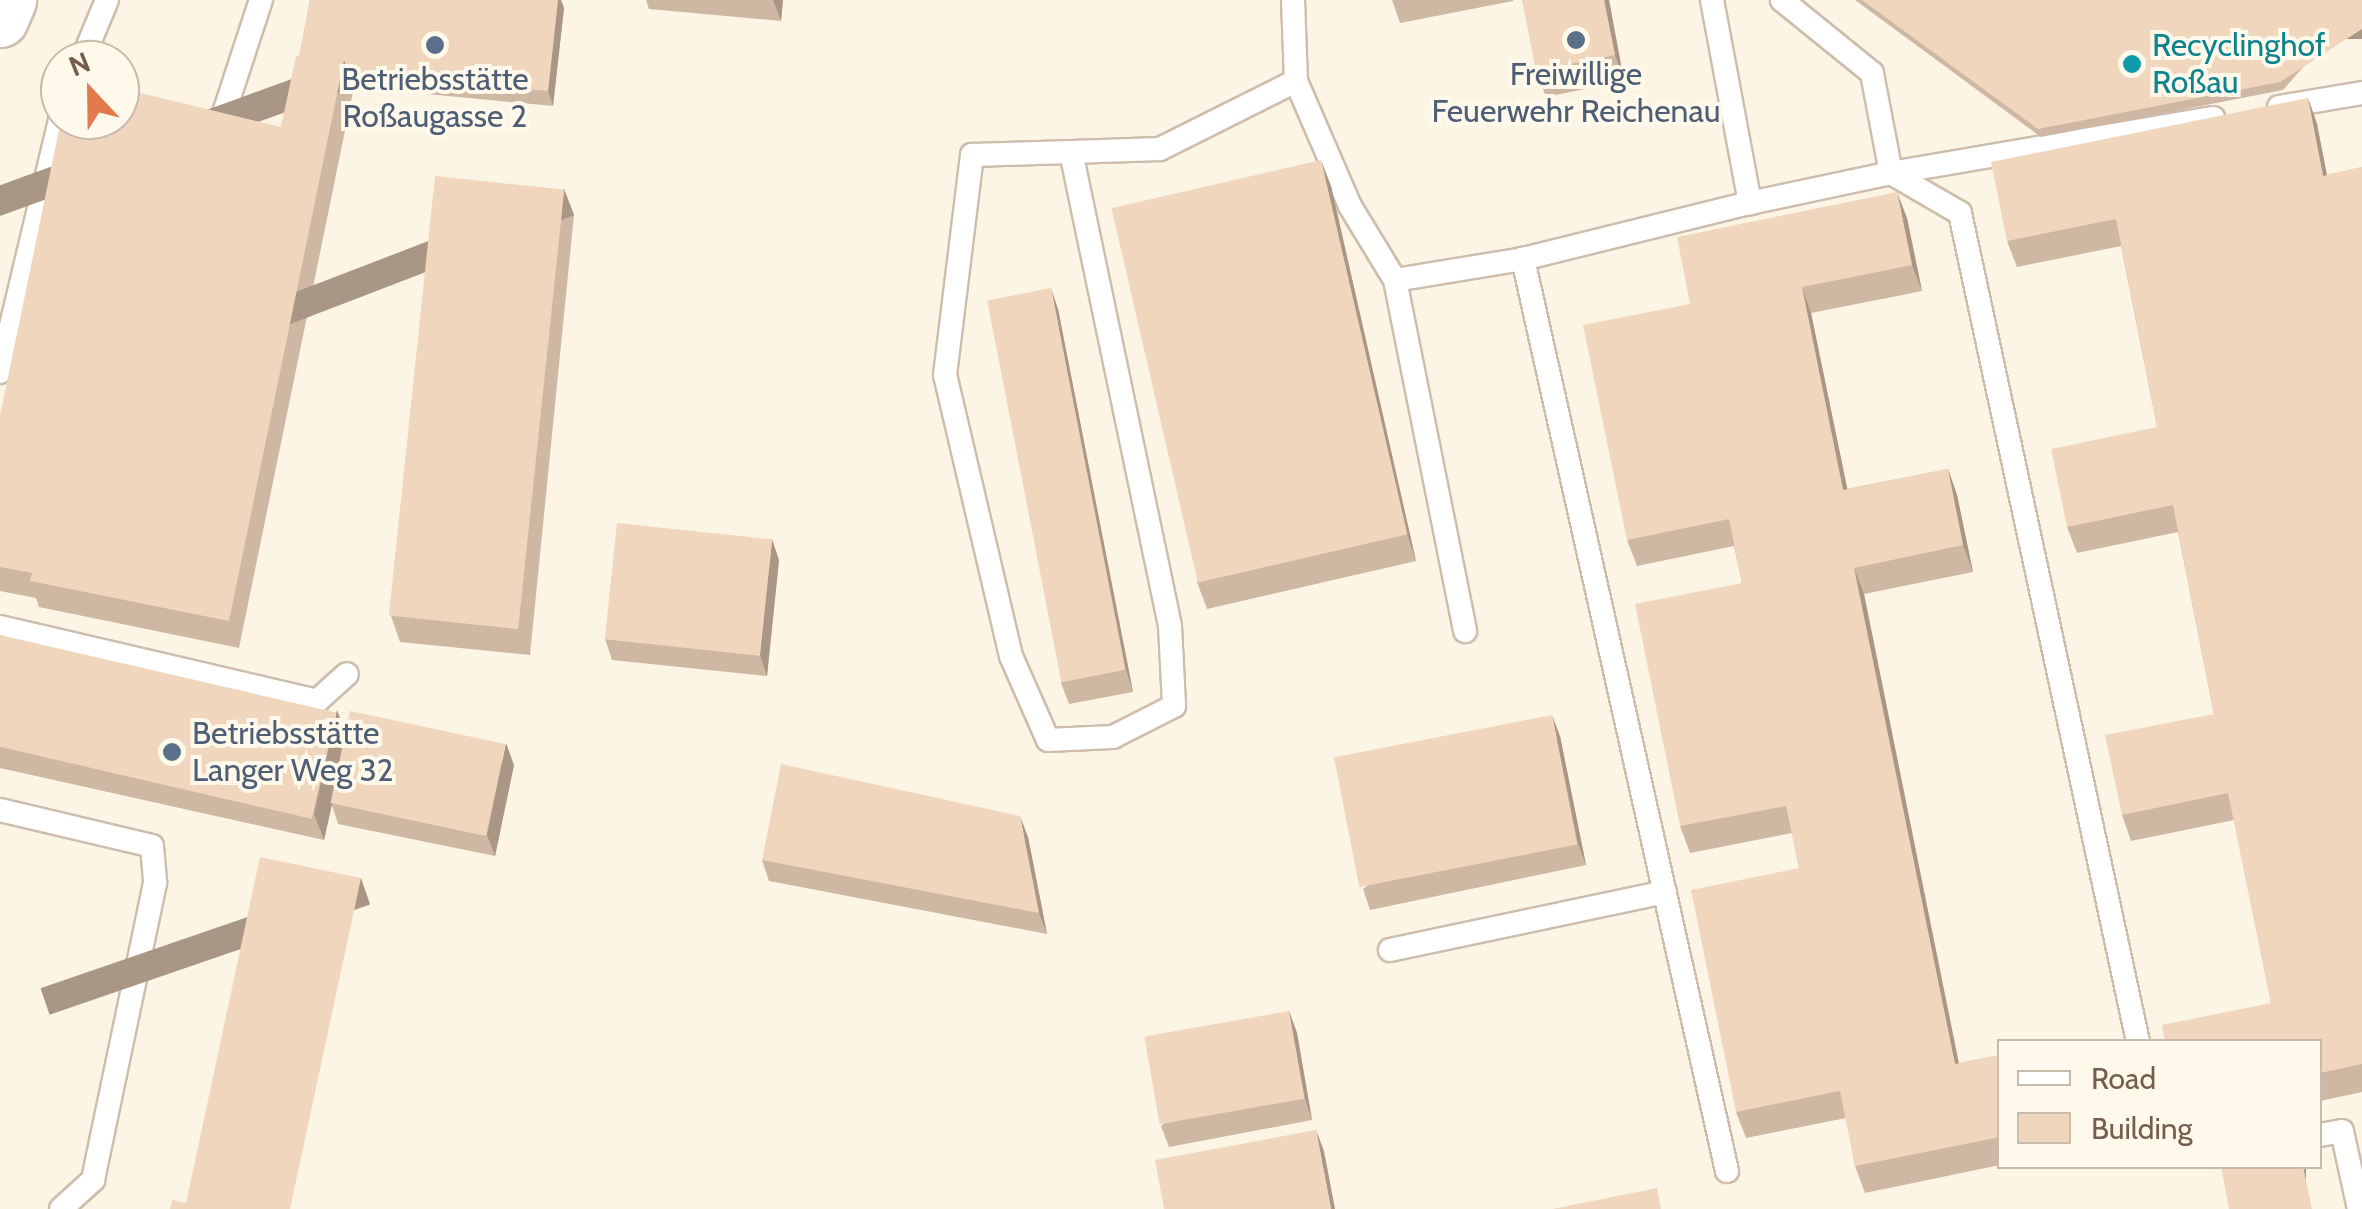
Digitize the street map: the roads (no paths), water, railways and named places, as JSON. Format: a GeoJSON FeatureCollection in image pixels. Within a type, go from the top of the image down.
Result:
{"type":"FeatureCollection","features":[{"type":"Feature","properties":{"kind":"main road"},"geometry":{"type":"LineString","coordinates":[[0,19],[8,0]]}},
{"type":"Feature","properties":{"kind":"lane"},"geometry":{"type":"LineString","coordinates":[[90,40],[107,0]]}},
{"type":"Feature","properties":{"kind":"lane"},"geometry":{"type":"LineString","coordinates":[[224,113],[261,0]]}},
{"type":"Feature","properties":{"kind":"lane"},"geometry":{"type":"LineString","coordinates":[[1293,0],[1296,81],[1350,206],[1395,280],[1465,631]]}},
{"type":"Feature","properties":{"kind":"lane"},"geometry":{"type":"LineString","coordinates":[[1712,0],[1750,203]]}},
{"type":"Feature","properties":{"kind":"lane"},"geometry":{"type":"LineString","coordinates":[[1782,0],[1872,72],[1891,173],[1960,212],[2137,1039]]}},
{"type":"Feature","properties":{"kind":"lane"},"geometry":{"type":"LineString","coordinates":[[1071,152],[1170,626],[1174,706],[1113,737],[1048,740],[1011,656],[946,375],[972,155],[1160,149],[1296,81]]}},
{"type":"Feature","properties":{"kind":"lane"},"geometry":{"type":"LineString","coordinates":[[1395,280],[1523,259],[1891,173],[2362,92]]}},
{"type":"Feature","properties":{"kind":"lane"},"geometry":{"type":"LineString","coordinates":[[0,372],[55,140]]}},
{"type":"Feature","properties":{"kind":"lane"},"geometry":{"type":"LineString","coordinates":[[1523,259],[1727,1171]]}},
{"type":"Feature","properties":{"kind":"lane"},"geometry":{"type":"LineString","coordinates":[[0,627],[317,701],[347,674]]}},
{"type":"Feature","properties":{"kind":"lane"},"geometry":{"type":"LineString","coordinates":[[0,810],[152,846],[156,883],[93,1180],[61,1209]]}},
{"type":"Feature","properties":{"kind":"lane"},"geometry":{"type":"LineString","coordinates":[[1390,950],[1665,892]]}},
{"type":"Feature","properties":{"kind":"lane"},"geometry":{"type":"LineString","coordinates":[[2322,1135],[2342,1131],[2359,1209]]}},
{"type":"Feature","properties":{"kind":"place","name":"Freiwillige Feuerwehr Reichenau"},"geometry":{"type":"Point","coordinates":[1576,40]}},
{"type":"Feature","properties":{"kind":"place","name":"Betriebsstätte Roßaugasse 2"},"geometry":{"type":"Point","coordinates":[435,45]}},
{"type":"Feature","properties":{"kind":"place","name":"Recyclinghof Roßau"},"geometry":{"type":"Point","coordinates":[2132,64]}},
{"type":"Feature","properties":{"kind":"place","name":"Betriebsstätte Langer Weg 32"},"geometry":{"type":"Point","coordinates":[172,752]}}]}
